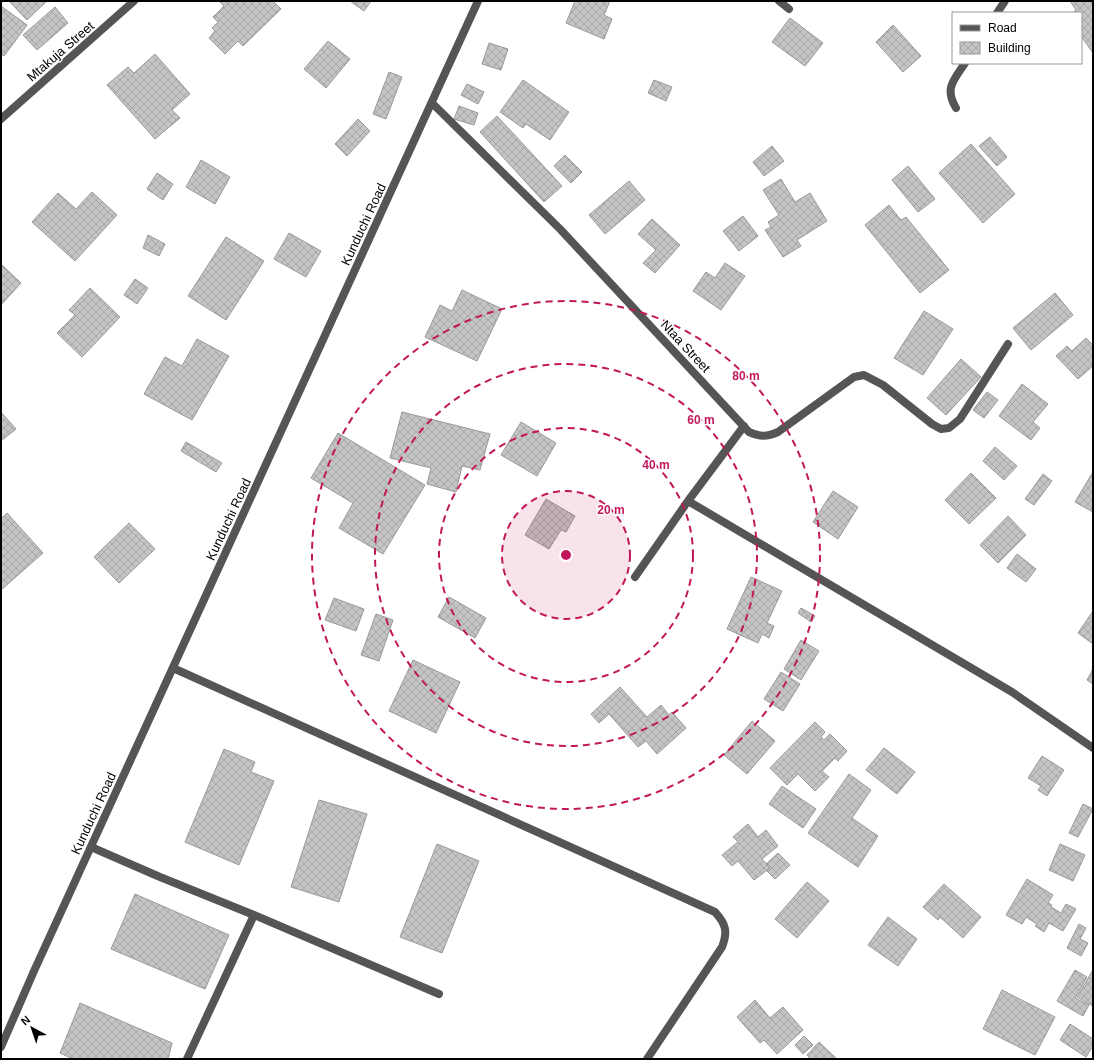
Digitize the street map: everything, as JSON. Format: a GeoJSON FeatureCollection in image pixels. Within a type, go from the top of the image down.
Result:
{"type":"FeatureCollection","features":[{"type":"Feature","properties":{"kind":"street","name":"Mtakuja Street"},"geometry":{"type":"LineString","coordinates":[[1,119],[134,1]]}},
{"type":"Feature","properties":{"kind":"street","name":"Kunduchi Road"},"geometry":{"type":"LineString","coordinates":[[1,1047],[34,971],[478,1]]}},
{"type":"Feature","properties":{"kind":"street"},"geometry":{"type":"LineString","coordinates":[[780,1],[789,9]]}},
{"type":"Feature","properties":{"kind":"street"},"geometry":{"type":"LineString","coordinates":[[998,12],[1005,1]]}},
{"type":"Feature","properties":{"kind":"street"},"geometry":{"type":"LineString","coordinates":[[956,108],[952,102],[950,94],[951,86],[953,79],[964,64]]}},
{"type":"Feature","properties":{"kind":"street","name":"Ntaa Street"},"geometry":{"type":"LineString","coordinates":[[432,103],[560,229],[749,432],[756,435],[763,437],[778,432],[854,377],[864,375],[882,385],[932,424],[941,429],[949,428],[960,419],[1008,344]]}},
{"type":"Feature","properties":{"kind":"street"},"geometry":{"type":"LineString","coordinates":[[635,577],[688,501],[744,426]]}},
{"type":"Feature","properties":{"kind":"street"},"geometry":{"type":"LineString","coordinates":[[688,501],[1012,692],[1093,748]]}},
{"type":"Feature","properties":{"kind":"street"},"geometry":{"type":"LineString","coordinates":[[173,668],[715,912],[724,924],[726,932],[722,947],[647,1059]]}},
{"type":"Feature","properties":{"kind":"street"},"geometry":{"type":"LineString","coordinates":[[91,847],[439,994]]}},
{"type":"Feature","properties":{"kind":"street"},"geometry":{"type":"LineString","coordinates":[[187,1059],[254,915]]}},
{"type":"Feature","properties":{"kind":"building"},"geometry":{"type":"Polygon","coordinates":[[[9,1],[47,1],[27,20],[9,1]]]}},
{"type":"Feature","properties":{"kind":"building"},"geometry":{"type":"Polygon","coordinates":[[[219,1],[273,1],[281,9],[243,46],[238,41],[225,54],[209,38],[215,31],[212,28],[218,22],[213,17],[224,6],[219,1]]]}},
{"type":"Feature","properties":{"kind":"building"},"geometry":{"type":"Polygon","coordinates":[[[350,1],[371,1],[364,11],[350,1]]]}},
{"type":"Feature","properties":{"kind":"building"},"geometry":{"type":"Polygon","coordinates":[[[575,1],[610,1],[604,15],[612,19],[604,39],[566,23],[575,1]]]}},
{"type":"Feature","properties":{"kind":"building"},"geometry":{"type":"Polygon","coordinates":[[[1070,1],[1093,1],[1093,53],[1082,37],[1082,12],[1074,12],[1076,10],[1070,1]]]}},
{"type":"Feature","properties":{"kind":"building"},"geometry":{"type":"Polygon","coordinates":[[[1,6],[27,25],[4,56],[1,54],[1,6]]]}},
{"type":"Feature","properties":{"kind":"building"},"geometry":{"type":"Polygon","coordinates":[[[55,7],[68,23],[37,50],[23,35],[55,7]]]}},
{"type":"Feature","properties":{"kind":"building"},"geometry":{"type":"Polygon","coordinates":[[[790,18],[823,43],[805,66],[772,42],[790,18]]]}},
{"type":"Feature","properties":{"kind":"building"},"geometry":{"type":"Polygon","coordinates":[[[893,25],[921,56],[903,72],[876,42],[893,25]]]}},
{"type":"Feature","properties":{"kind":"building"},"geometry":{"type":"Polygon","coordinates":[[[328,41],[350,59],[326,88],[304,69],[328,41]]]}},
{"type":"Feature","properties":{"kind":"building"},"geometry":{"type":"Polygon","coordinates":[[[489,43],[508,49],[501,70],[482,64],[489,43]]]}},
{"type":"Feature","properties":{"kind":"building"},"geometry":{"type":"Polygon","coordinates":[[[155,54],[190,94],[172,110],[180,118],[155,139],[107,85],[128,67],[134,73],[155,54]]]}},
{"type":"Feature","properties":{"kind":"building"},"geometry":{"type":"Polygon","coordinates":[[[389,72],[402,77],[386,119],[373,114],[389,72]]]}},
{"type":"Feature","properties":{"kind":"building"},"geometry":{"type":"Polygon","coordinates":[[[523,80],[569,112],[550,140],[526,124],[523,128],[500,112],[523,80]]]}},
{"type":"Feature","properties":{"kind":"building"},"geometry":{"type":"Polygon","coordinates":[[[654,80],[672,87],[666,101],[648,93],[654,80]]]}},
{"type":"Feature","properties":{"kind":"building"},"geometry":{"type":"Polygon","coordinates":[[[467,84],[484,92],[478,104],[461,95],[467,84]]]}},
{"type":"Feature","properties":{"kind":"building"},"geometry":{"type":"Polygon","coordinates":[[[459,106],[478,113],[474,125],[454,119],[459,106]]]}},
{"type":"Feature","properties":{"kind":"building"},"geometry":{"type":"Polygon","coordinates":[[[497,116],[562,186],[544,202],[480,132],[497,116]]]}},
{"type":"Feature","properties":{"kind":"building"},"geometry":{"type":"Polygon","coordinates":[[[358,119],[370,131],[347,156],[335,144],[358,119]]]}},
{"type":"Feature","properties":{"kind":"building"},"geometry":{"type":"Polygon","coordinates":[[[990,137],[1007,157],[997,166],[979,146],[990,137]]]}},
{"type":"Feature","properties":{"kind":"building"},"geometry":{"type":"Polygon","coordinates":[[[971,144],[1015,194],[983,223],[939,173],[971,144]]]}},
{"type":"Feature","properties":{"kind":"building"},"geometry":{"type":"Polygon","coordinates":[[[772,146],[784,161],[764,176],[753,162],[772,146]]]}},
{"type":"Feature","properties":{"kind":"building"},"geometry":{"type":"Polygon","coordinates":[[[565,155],[582,172],[571,183],[554,166],[565,155]]]}},
{"type":"Feature","properties":{"kind":"building"},"geometry":{"type":"Polygon","coordinates":[[[201,160],[230,177],[215,204],[186,187],[201,160]]]}},
{"type":"Feature","properties":{"kind":"building"},"geometry":{"type":"Polygon","coordinates":[[[908,166],[935,199],[918,212],[892,180],[908,166]]]}},
{"type":"Feature","properties":{"kind":"building"},"geometry":{"type":"Polygon","coordinates":[[[157,173],[173,184],[163,200],[147,189],[157,173]]]}},
{"type":"Feature","properties":{"kind":"building"},"geometry":{"type":"Polygon","coordinates":[[[781,179],[795,202],[810,193],[827,221],[797,240],[801,246],[783,257],[765,230],[771,227],[768,222],[779,215],[763,190],[781,179]]]}},
{"type":"Feature","properties":{"kind":"building"},"geometry":{"type":"Polygon","coordinates":[[[629,181],[645,200],[605,234],[589,215],[629,181]]]}},
{"type":"Feature","properties":{"kind":"building"},"geometry":{"type":"Polygon","coordinates":[[[92,192],[117,215],[75,261],[32,222],[58,193],[76,209],[92,192]]]}},
{"type":"Feature","properties":{"kind":"building"},"geometry":{"type":"Polygon","coordinates":[[[889,205],[901,220],[906,217],[949,270],[920,293],[865,225],[889,205]]]}},
{"type":"Feature","properties":{"kind":"building"},"geometry":{"type":"Polygon","coordinates":[[[743,216],[758,236],[739,251],[723,231],[743,216]]]}},
{"type":"Feature","properties":{"kind":"building"},"geometry":{"type":"Polygon","coordinates":[[[652,219],[680,245],[655,273],[643,263],[656,250],[638,234],[652,219]]]}},
{"type":"Feature","properties":{"kind":"building"},"geometry":{"type":"Polygon","coordinates":[[[289,233],[321,251],[306,277],[274,259],[289,233]]]}},
{"type":"Feature","properties":{"kind":"building"},"geometry":{"type":"Polygon","coordinates":[[[148,235],[165,244],[159,256],[143,248],[148,235]]]}},
{"type":"Feature","properties":{"kind":"building"},"geometry":{"type":"Polygon","coordinates":[[[226,237],[264,261],[226,320],[188,296],[226,237]]]}},
{"type":"Feature","properties":{"kind":"building"},"geometry":{"type":"Polygon","coordinates":[[[725,263],[745,276],[721,310],[693,291],[706,272],[715,278],[725,263]]]}},
{"type":"Feature","properties":{"kind":"building"},"geometry":{"type":"Polygon","coordinates":[[[1,264],[21,283],[1,305],[1,264]]]}},
{"type":"Feature","properties":{"kind":"building"},"geometry":{"type":"Polygon","coordinates":[[[135,279],[148,288],[137,304],[124,295],[135,279]]]}},
{"type":"Feature","properties":{"kind":"building"},"geometry":{"type":"Polygon","coordinates":[[[90,288],[120,317],[82,357],[57,333],[75,315],[69,310],[90,288]]]}},
{"type":"Feature","properties":{"kind":"building"},"geometry":{"type":"Polygon","coordinates":[[[462,290],[502,309],[477,361],[425,337],[440,305],[452,311],[462,290]]]}},
{"type":"Feature","properties":{"kind":"building"},"geometry":{"type":"Polygon","coordinates":[[[1055,293],[1073,315],[1031,350],[1013,328],[1055,293]]]}},
{"type":"Feature","properties":{"kind":"building"},"geometry":{"type":"Polygon","coordinates":[[[924,311],[953,329],[923,375],[894,358],[924,311]]]}},
{"type":"Feature","properties":{"kind":"building"},"geometry":{"type":"Polygon","coordinates":[[[1086,338],[1093,345],[1093,366],[1078,379],[1056,356],[1067,346],[1072,351],[1086,338]]]}},
{"type":"Feature","properties":{"kind":"building"},"geometry":{"type":"Polygon","coordinates":[[[197,339],[229,356],[192,420],[144,394],[165,357],[182,366],[197,339]]]}},
{"type":"Feature","properties":{"kind":"building"},"geometry":{"type":"Polygon","coordinates":[[[961,359],[981,377],[946,415],[927,398],[961,359]]]}},
{"type":"Feature","properties":{"kind":"building"},"geometry":{"type":"Polygon","coordinates":[[[1022,384],[1048,404],[1033,422],[1040,428],[1031,440],[999,416],[1022,384]]]}},
{"type":"Feature","properties":{"kind":"building"},"geometry":{"type":"Polygon","coordinates":[[[987,392],[998,400],[984,418],[973,410],[987,392]]]}},
{"type":"Feature","properties":{"kind":"building"},"geometry":{"type":"Polygon","coordinates":[[[1,412],[16,429],[1,441],[1,412]]]}},
{"type":"Feature","properties":{"kind":"building"},"geometry":{"type":"Polygon","coordinates":[[[402,412],[490,434],[480,470],[462,466],[456,492],[427,484],[431,468],[390,458],[402,412]]]}},
{"type":"Feature","properties":{"kind":"building"},"geometry":{"type":"Polygon","coordinates":[[[521,422],[556,443],[537,476],[501,455],[521,422]]]}},
{"type":"Feature","properties":{"kind":"building"},"geometry":{"type":"Polygon","coordinates":[[[338,433],[425,485],[383,554],[339,528],[353,503],[311,478],[338,433]]]}},
{"type":"Feature","properties":{"kind":"building"},"geometry":{"type":"Polygon","coordinates":[[[186,442],[222,463],[216,472],[181,451],[186,442]]]}},
{"type":"Feature","properties":{"kind":"building"},"geometry":{"type":"Polygon","coordinates":[[[995,447],[1017,466],[1004,480],[983,461],[995,447]]]}},
{"type":"Feature","properties":{"kind":"building"},"geometry":{"type":"Polygon","coordinates":[[[1093,472],[1093,512],[1075,502],[1093,472]]]}},
{"type":"Feature","properties":{"kind":"building"},"geometry":{"type":"Polygon","coordinates":[[[971,473],[996,498],[969,524],[945,500],[971,473]]]}},
{"type":"Feature","properties":{"kind":"building"},"geometry":{"type":"Polygon","coordinates":[[[1043,474],[1052,481],[1034,505],[1025,499],[1043,474]]]}},
{"type":"Feature","properties":{"kind":"building"},"geometry":{"type":"Polygon","coordinates":[[[833,491],[858,507],[838,539],[813,522],[833,491]]]}},
{"type":"Feature","properties":{"kind":"building"},"geometry":{"type":"Polygon","coordinates":[[[546,499],[575,516],[566,532],[561,530],[549,549],[525,535],[546,499]]]}},
{"type":"Feature","properties":{"kind":"building"},"geometry":{"type":"Polygon","coordinates":[[[7,513],[43,553],[1,590],[1,519],[7,513]]]}},
{"type":"Feature","properties":{"kind":"building"},"geometry":{"type":"Polygon","coordinates":[[[1008,516],[1026,535],[998,563],[980,545],[1008,516]]]}},
{"type":"Feature","properties":{"kind":"building"},"geometry":{"type":"Polygon","coordinates":[[[129,523],[155,549],[119,583],[94,557],[129,523]]]}},
{"type":"Feature","properties":{"kind":"building"},"geometry":{"type":"Polygon","coordinates":[[[1017,554],[1036,569],[1026,582],[1007,568],[1017,554]]]}},
{"type":"Feature","properties":{"kind":"building"},"geometry":{"type":"Polygon","coordinates":[[[751,577],[782,591],[767,623],[774,626],[769,638],[762,634],[758,643],[727,629],[751,577]]]}},
{"type":"Feature","properties":{"kind":"building"},"geometry":{"type":"Polygon","coordinates":[[[449,597],[486,618],[475,638],[438,617],[449,597]]]}},
{"type":"Feature","properties":{"kind":"building"},"geometry":{"type":"Polygon","coordinates":[[[334,598],[364,609],[356,631],[325,620],[334,598]]]}},
{"type":"Feature","properties":{"kind":"building"},"geometry":{"type":"Polygon","coordinates":[[[801,608],[815,616],[811,622],[798,613],[801,608]]]}},
{"type":"Feature","properties":{"kind":"building"},"geometry":{"type":"Polygon","coordinates":[[[1093,611],[1093,644],[1078,633],[1093,611]]]}},
{"type":"Feature","properties":{"kind":"building"},"geometry":{"type":"Polygon","coordinates":[[[376,614],[393,620],[379,661],[361,655],[376,614]]]}},
{"type":"Feature","properties":{"kind":"building"},"geometry":{"type":"Polygon","coordinates":[[[801,640],[819,651],[801,680],[784,669],[801,640]]]}},
{"type":"Feature","properties":{"kind":"building"},"geometry":{"type":"Polygon","coordinates":[[[413,660],[460,682],[436,733],[389,711],[413,660]]]}},
{"type":"Feature","properties":{"kind":"building"},"geometry":{"type":"Polygon","coordinates":[[[1093,669],[1093,684],[1087,680],[1093,669]]]}},
{"type":"Feature","properties":{"kind":"building"},"geometry":{"type":"Polygon","coordinates":[[[781,672],[800,684],[783,711],[764,699],[781,672]]]}},
{"type":"Feature","properties":{"kind":"building"},"geometry":{"type":"Polygon","coordinates":[[[620,687],[647,717],[661,705],[669,715],[672,712],[686,728],[657,754],[646,741],[638,747],[609,714],[599,723],[591,714],[620,687]]]}},
{"type":"Feature","properties":{"kind":"building"},"geometry":{"type":"Polygon","coordinates":[[[752,721],[775,741],[747,774],[724,755],[752,721]]]}},
{"type":"Feature","properties":{"kind":"building"},"geometry":{"type":"Polygon","coordinates":[[[815,722],[825,732],[821,737],[824,740],[830,734],[847,751],[838,761],[835,758],[822,771],[829,777],[815,791],[798,774],[787,785],[770,768],[815,722]]]}},
{"type":"Feature","properties":{"kind":"building"},"geometry":{"type":"Polygon","coordinates":[[[884,748],[915,772],[897,794],[866,770],[884,748]]]}},
{"type":"Feature","properties":{"kind":"building"},"geometry":{"type":"Polygon","coordinates":[[[224,749],[255,762],[251,772],[274,781],[239,865],[185,842],[224,749]]]}},
{"type":"Feature","properties":{"kind":"building"},"geometry":{"type":"Polygon","coordinates":[[[1042,756],[1064,770],[1047,796],[1038,790],[1041,786],[1028,778],[1042,756]]]}},
{"type":"Feature","properties":{"kind":"building"},"geometry":{"type":"Polygon","coordinates":[[[849,774],[871,790],[852,818],[878,836],[858,867],[808,833],[849,774]]]}},
{"type":"Feature","properties":{"kind":"building"},"geometry":{"type":"Polygon","coordinates":[[[782,786],[816,809],[803,828],[769,804],[782,786]]]}},
{"type":"Feature","properties":{"kind":"building"},"geometry":{"type":"Polygon","coordinates":[[[319,800],[367,814],[339,902],[291,887],[319,800]]]}},
{"type":"Feature","properties":{"kind":"building"},"geometry":{"type":"Polygon","coordinates":[[[1083,804],[1093,809],[1078,837],[1069,833],[1083,804]]]}},
{"type":"Feature","properties":{"kind":"building"},"geometry":{"type":"Polygon","coordinates":[[[748,824],[758,837],[766,830],[778,846],[762,859],[770,868],[754,880],[738,861],[732,866],[722,855],[738,842],[733,837],[748,824]]]}},
{"type":"Feature","properties":{"kind":"building"},"geometry":{"type":"Polygon","coordinates":[[[437,844],[479,861],[442,953],[400,937],[437,844]]]}},
{"type":"Feature","properties":{"kind":"building"},"geometry":{"type":"Polygon","coordinates":[[[1060,844],[1085,855],[1073,881],[1049,870],[1060,844]]]}},
{"type":"Feature","properties":{"kind":"building"},"geometry":{"type":"Polygon","coordinates":[[[778,853],[790,865],[775,879],[767,871],[770,868],[766,864],[778,853]]]}},
{"type":"Feature","properties":{"kind":"building"},"geometry":{"type":"Polygon","coordinates":[[[1027,879],[1053,895],[1048,903],[1052,905],[1051,907],[1061,913],[1066,904],[1076,909],[1063,931],[1049,923],[1044,932],[1035,926],[1037,924],[1026,917],[1022,924],[1006,915],[1027,879]]]}},
{"type":"Feature","properties":{"kind":"building"},"geometry":{"type":"Polygon","coordinates":[[[807,882],[829,901],[797,938],[775,919],[807,882]]]}},
{"type":"Feature","properties":{"kind":"building"},"geometry":{"type":"Polygon","coordinates":[[[944,884],[981,917],[963,938],[940,917],[938,920],[923,907],[944,884]]]}},
{"type":"Feature","properties":{"kind":"building"},"geometry":{"type":"Polygon","coordinates":[[[135,894],[229,935],[205,989],[111,949],[135,894]]]}},
{"type":"Feature","properties":{"kind":"building"},"geometry":{"type":"Polygon","coordinates":[[[888,917],[917,939],[898,966],[868,945],[888,917]]]}},
{"type":"Feature","properties":{"kind":"building"},"geometry":{"type":"Polygon","coordinates":[[[1079,924],[1086,928],[1080,939],[1088,943],[1081,956],[1067,948],[1079,924]]]}},
{"type":"Feature","properties":{"kind":"building"},"geometry":{"type":"Polygon","coordinates":[[[1075,970],[1087,977],[1075,998],[1089,1005],[1083,1016],[1057,1001],[1075,970]]]}},
{"type":"Feature","properties":{"kind":"building"},"geometry":{"type":"Polygon","coordinates":[[[1093,970],[1093,1006],[1077,997],[1093,970]]]}},
{"type":"Feature","properties":{"kind":"building"},"geometry":{"type":"Polygon","coordinates":[[[1002,990],[1055,1017],[1035,1055],[983,1029],[1002,990]]]}},
{"type":"Feature","properties":{"kind":"building"},"geometry":{"type":"Polygon","coordinates":[[[755,1000],[770,1018],[783,1007],[803,1030],[777,1054],[764,1040],[760,1043],[737,1017],[755,1000]]]}},
{"type":"Feature","properties":{"kind":"building"},"geometry":{"type":"Polygon","coordinates":[[[80,1003],[172,1043],[168,1059],[73,1059],[60,1053],[80,1003]]]}},
{"type":"Feature","properties":{"kind":"building"},"geometry":{"type":"Polygon","coordinates":[[[1070,1024],[1093,1039],[1093,1046],[1086,1057],[1060,1040],[1070,1024]]]}},
{"type":"Feature","properties":{"kind":"building"},"geometry":{"type":"Polygon","coordinates":[[[804,1036],[813,1045],[803,1054],[795,1045],[804,1036]]]}},
{"type":"Feature","properties":{"kind":"building"},"geometry":{"type":"Polygon","coordinates":[[[819,1042],[837,1059],[811,1059],[807,1055],[819,1042]]]}}]}
